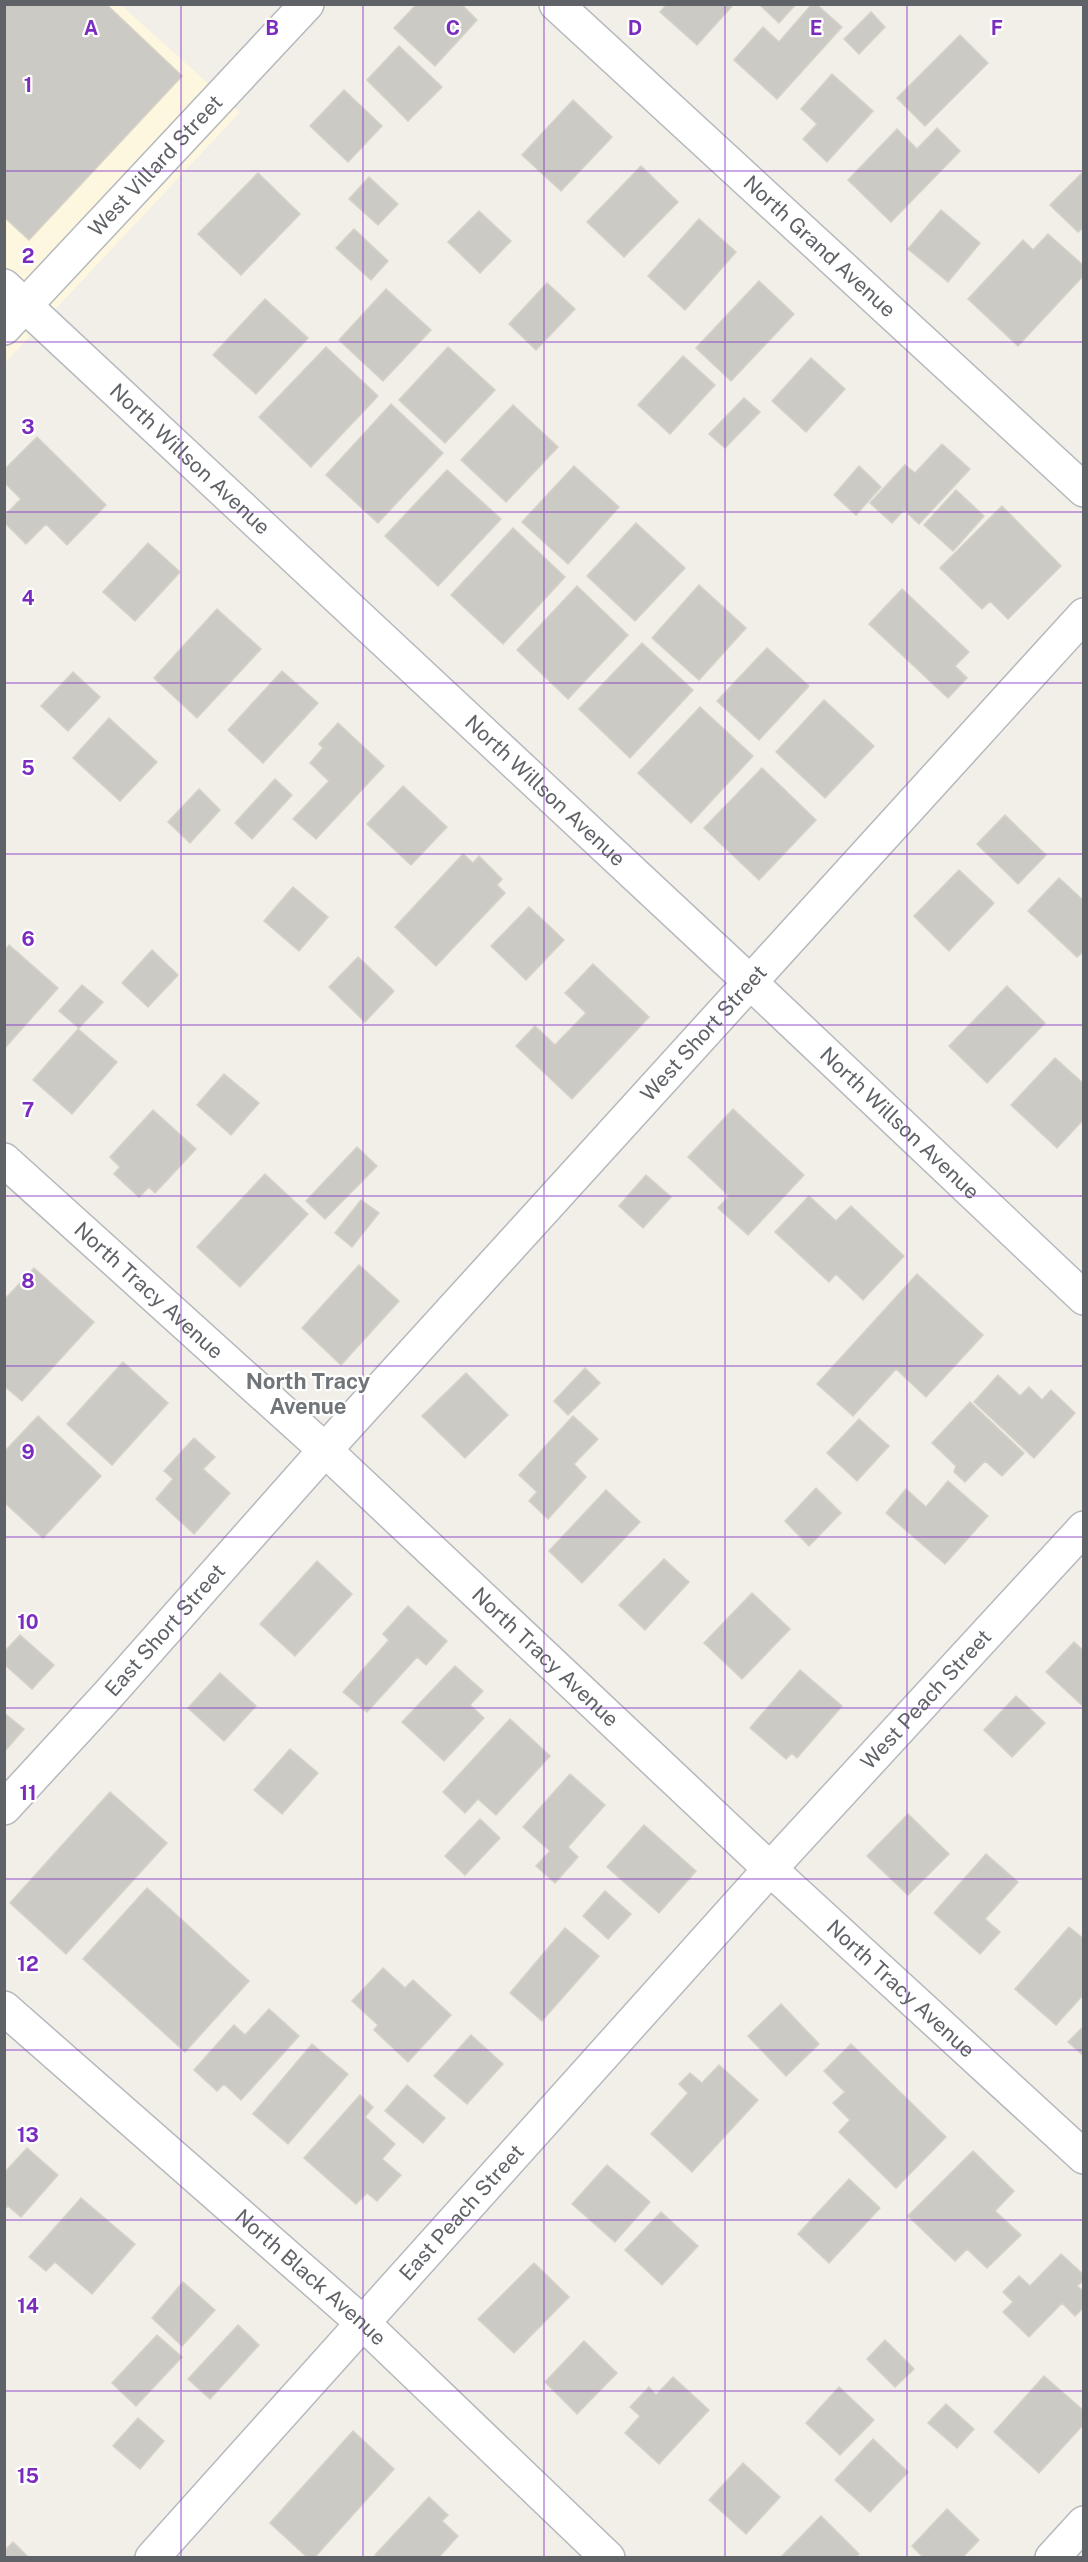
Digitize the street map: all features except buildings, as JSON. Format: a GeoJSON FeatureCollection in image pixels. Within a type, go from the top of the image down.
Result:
{"type":"FeatureCollection","features":[{"type":"Feature","properties":{"kind":"street","name":"West Villard Street"},"geometry":{"type":"LineString","coordinates":[[12,307],[308,4]]}},
{"type":"Feature","properties":{"kind":"street","name":"North Grand Avenue"},"geometry":{"type":"LineString","coordinates":[[556,4],[1083,490]]}},
{"type":"Feature","properties":{"kind":"street","name":"North Willson Avenue"},"geometry":{"type":"LineString","coordinates":[[12,307],[750,982],[1083,1298]]}},
{"type":"Feature","properties":{"kind":"street","name":"West Short Street"},"geometry":{"type":"LineString","coordinates":[[325,1450],[1083,615]]}},
{"type":"Feature","properties":{"kind":"street","name":"North Tracy Avenue"},"geometry":{"type":"LineString","coordinates":[[4,1160],[325,1450],[770,1869],[1083,2157]]}},
{"type":"Feature","properties":{"kind":"street","name":"East Short Street"},"geometry":{"type":"LineString","coordinates":[[4,1808],[108,1695],[325,1450]]}},
{"type":"Feature","properties":{"kind":"street","name":"West Peach Street"},"geometry":{"type":"LineString","coordinates":[[770,1869],[1083,1528]]}},
{"type":"Feature","properties":{"kind":"street","name":"East Peach Street"},"geometry":{"type":"LineString","coordinates":[[152,2558],[770,1869]]}},
{"type":"Feature","properties":{"kind":"street","name":"North Black Avenue"},"geometry":{"type":"LineString","coordinates":[[4,2008],[364,2324],[608,2558]]}},
{"type":"Feature","properties":{"kind":"street"},"geometry":{"type":"LineString","coordinates":[[1052,2558],[1083,2523]]}},
{"type":"Feature","properties":{"kind":"shaded area"},"geometry":{"type":"Polygon","coordinates":[[[5,5],[121,5],[240,112],[5,363],[5,5]]]}},
{"type":"Feature","properties":{"kind":"district","name":"North Tracy Avenue"},"geometry":{"type":"Point","coordinates":[308,1394]}}]}
